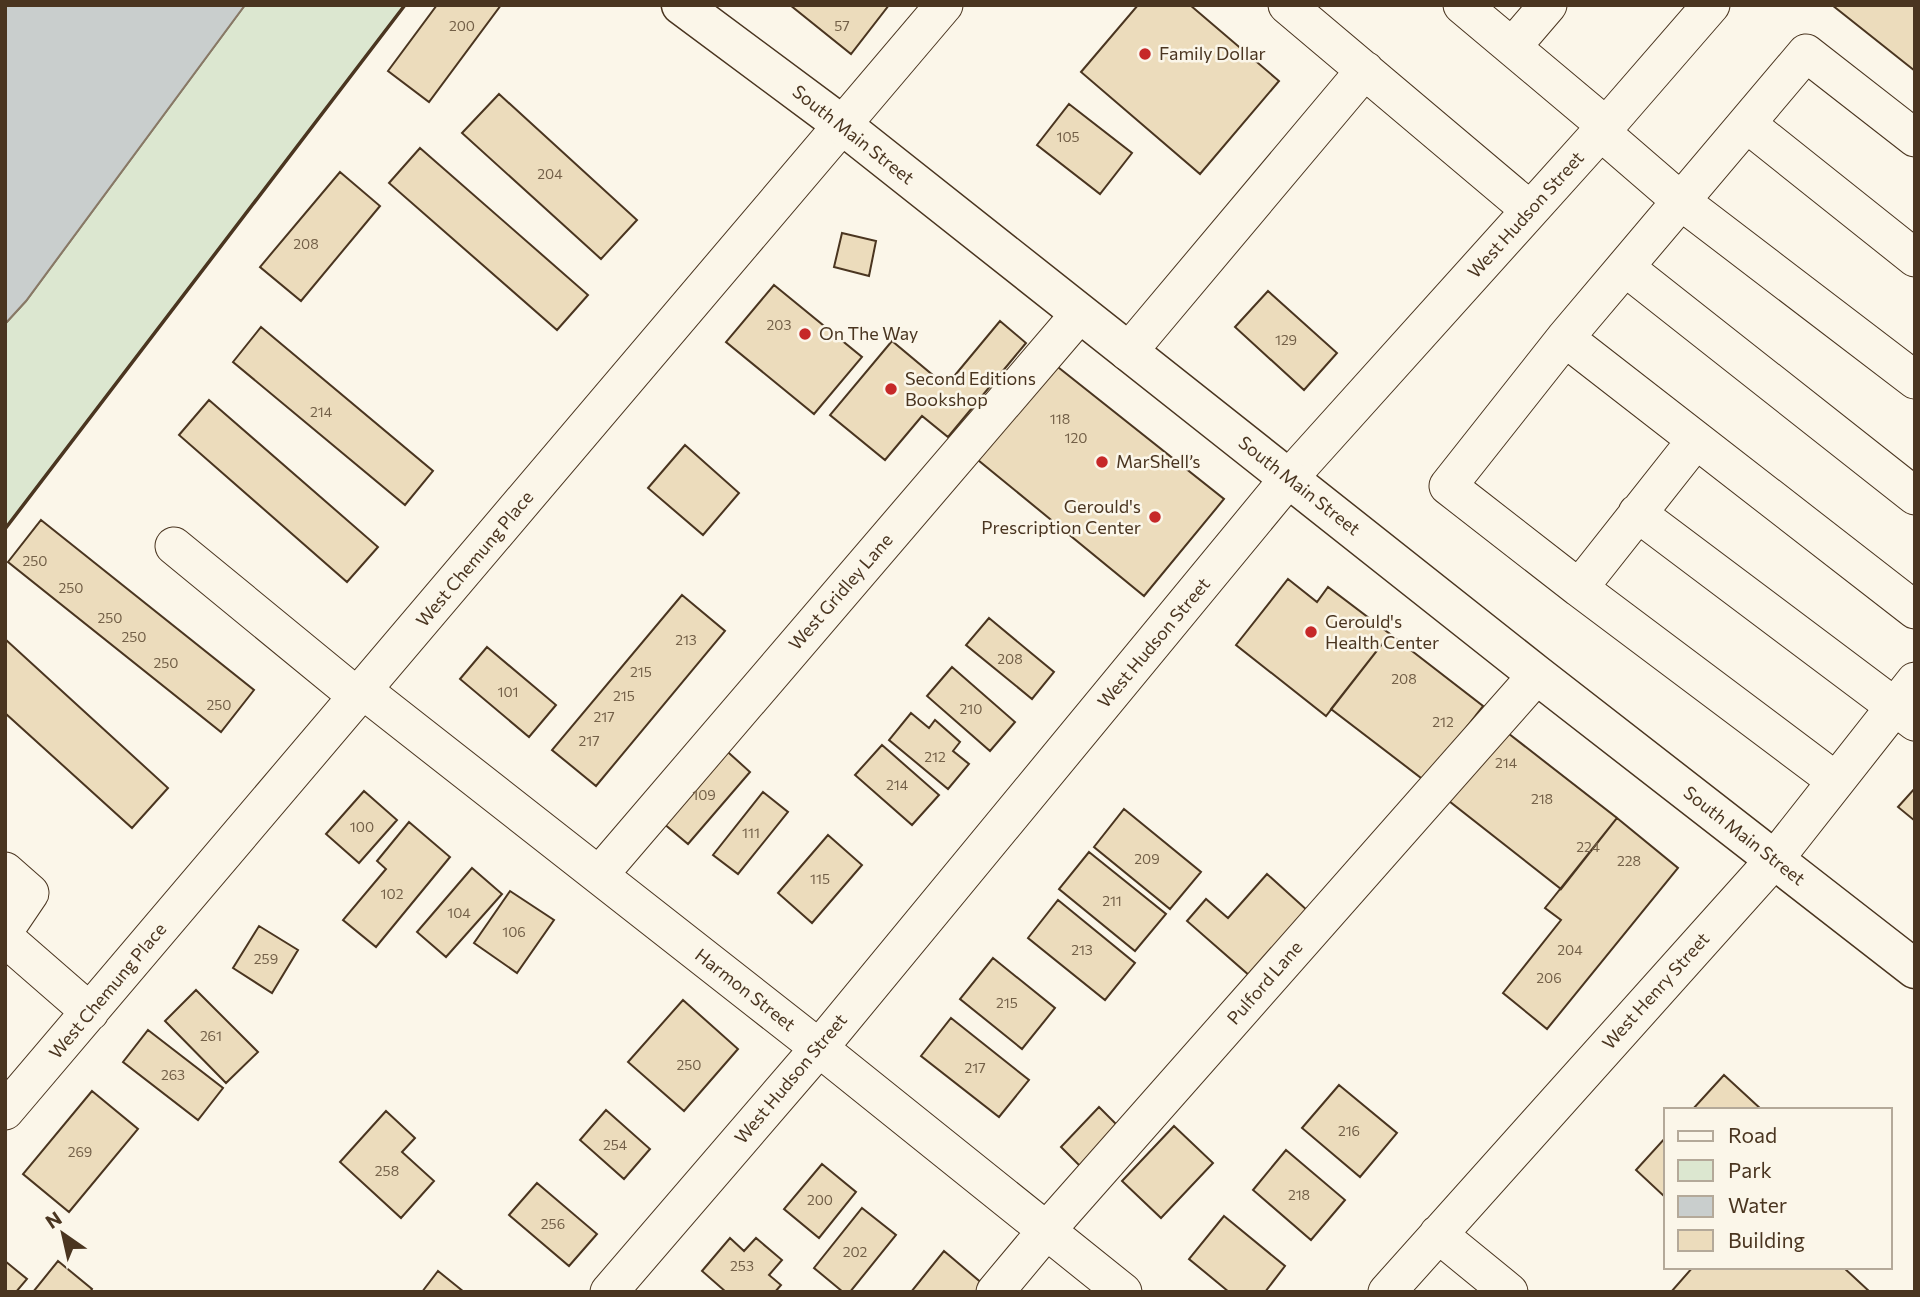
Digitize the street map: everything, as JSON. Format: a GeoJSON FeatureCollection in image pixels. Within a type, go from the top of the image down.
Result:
{"type":"FeatureCollection","features":[{"type":"Feature","properties":{"kind":"main road","name":"South Main Street"},"geometry":{"type":"LineString","coordinates":[[681,5],[841,124],[1537,675],[1915,969]]}},
{"type":"Feature","properties":{"kind":"street","name":"West Chemung Place"},"geometry":{"type":"LineString","coordinates":[[5,1111],[944,5]]}},
{"type":"Feature","properties":{"kind":"street"},"geometry":{"type":"LineString","coordinates":[[1287,5],[1530,210]]}},
{"type":"Feature","properties":{"kind":"street"},"geometry":{"type":"LineString","coordinates":[[1462,5],[1682,202],[1915,380]]}},
{"type":"Feature","properties":{"kind":"street"},"geometry":{"type":"LineString","coordinates":[[1512,47],[1548,5]]}},
{"type":"Feature","properties":{"kind":"street","name":"West Hudson Street"},"geometry":{"type":"LineString","coordinates":[[609,1292],[818,1048],[1290,478],[1712,5]]}},
{"type":"Feature","properties":{"kind":"street"},"geometry":{"type":"LineString","coordinates":[[1836,781],[1448,486],[1565,338],[1806,53],[1915,138]]}},
{"type":"Feature","properties":{"kind":"street"},"geometry":{"type":"LineString","coordinates":[[1128,352],[1366,70]]}},
{"type":"Feature","properties":{"kind":"street"},"geometry":{"type":"LineString","coordinates":[[1747,124],[1915,258]]}},
{"type":"Feature","properties":{"kind":"street"},"geometry":{"type":"LineString","coordinates":[[1626,268],[1915,496]]}},
{"type":"Feature","properties":{"kind":"street","name":"West Gridley Lane"},"geometry":{"type":"LineString","coordinates":[[599,875],[1077,317],[1088,320]]}},
{"type":"Feature","properties":{"kind":"street"},"geometry":{"type":"LineString","coordinates":[[1565,338],[1915,610]]}},
{"type":"Feature","properties":{"kind":"street"},"geometry":{"type":"LineString","coordinates":[[1579,588],[1696,440]]}},
{"type":"Feature","properties":{"kind":"street"},"geometry":{"type":"LineString","coordinates":[[1637,513],[1908,703]]}},
{"type":"Feature","properties":{"kind":"street","name":"Harmon Street"},"geometry":{"type":"LineString","coordinates":[[174,546],[361,694],[599,875],[1123,1292]]}},
{"type":"Feature","properties":{"kind":"street","name":"Pulford Lane"},"geometry":{"type":"LineString","coordinates":[[995,1292],[1537,675]]}},
{"type":"Feature","properties":{"kind":"street","name":"West Henry Street"},"geometry":{"type":"LineString","coordinates":[[1387,1292],[1774,860],[1836,781],[1908,703]]}},
{"type":"Feature","properties":{"kind":"street"},"geometry":{"type":"LineString","coordinates":[[5,871],[30,893],[5,930]]}},
{"type":"Feature","properties":{"kind":"street"},"geometry":{"type":"LineString","coordinates":[[5,938],[90,1012]]}},
{"type":"Feature","properties":{"kind":"street"},"geometry":{"type":"LineString","coordinates":[[1433,1240],[1480,1292]]}},
{"type":"Feature","properties":{"kind":"street"},"geometry":{"type":"LineString","coordinates":[[1433,1240],[1509,1292]]}},
{"type":"Feature","properties":{"kind":"green space"},"geometry":{"type":"Polygon","coordinates":[[[245,5],[405,5],[5,529],[5,324],[26,301],[245,5]]]}},
{"type":"Feature","properties":{"kind":"water"},"geometry":{"type":"Polygon","coordinates":[[[5,5],[245,5],[26,301],[5,324],[5,5]]]}},
{"type":"Feature","properties":{"kind":"building"},"geometry":{"type":"Polygon","coordinates":[[[437,5],[501,5],[429,102],[388,71],[437,5]]]}},
{"type":"Feature","properties":{"kind":"building"},"geometry":{"type":"Polygon","coordinates":[[[790,5],[889,5],[851,54],[790,5]]]}},
{"type":"Feature","properties":{"kind":"building"},"geometry":{"type":"Polygon","coordinates":[[[1138,5],[1190,5],[1279,81],[1200,174],[1081,72],[1138,5]]]}},
{"type":"Feature","properties":{"kind":"building"},"geometry":{"type":"Polygon","coordinates":[[[1832,5],[1915,5],[1915,71],[1832,5]]]}},
{"type":"Feature","properties":{"kind":"building"},"geometry":{"type":"Polygon","coordinates":[[[499,94],[637,220],[601,259],[462,133],[499,94]]]}},
{"type":"Feature","properties":{"kind":"building"},"geometry":{"type":"Polygon","coordinates":[[[1069,104],[1132,153],[1100,194],[1037,145],[1069,104]]]}},
{"type":"Feature","properties":{"kind":"building"},"geometry":{"type":"Polygon","coordinates":[[[420,148],[588,295],[557,330],[389,183],[420,148]]]}},
{"type":"Feature","properties":{"kind":"building"},"geometry":{"type":"Polygon","coordinates":[[[340,172],[380,206],[301,301],[260,267],[340,172]]]}},
{"type":"Feature","properties":{"kind":"building"},"geometry":{"type":"Polygon","coordinates":[[[842,233],[876,241],[869,276],[834,267],[842,233]]]}},
{"type":"Feature","properties":{"kind":"building"},"geometry":{"type":"Polygon","coordinates":[[[774,285],[862,357],[814,414],[726,342],[774,285]]]}},
{"type":"Feature","properties":{"kind":"building"},"geometry":{"type":"Polygon","coordinates":[[[1268,291],[1337,353],[1304,390],[1235,327],[1268,291]]]}},
{"type":"Feature","properties":{"kind":"building"},"geometry":{"type":"Polygon","coordinates":[[[1000,321],[1026,343],[948,437],[922,416],[885,460],[830,415],[892,341],[946,386],[1000,321]]]}},
{"type":"Feature","properties":{"kind":"building"},"geometry":{"type":"Polygon","coordinates":[[[261,327],[433,471],[405,505],[233,362],[261,327]]]}},
{"type":"Feature","properties":{"kind":"building"},"geometry":{"type":"Polygon","coordinates":[[[1044,356],[1224,499],[1144,596],[967,451],[1044,356]]]}},
{"type":"Feature","properties":{"kind":"building"},"geometry":{"type":"Polygon","coordinates":[[[209,400],[378,547],[347,582],[179,435],[209,400]]]}},
{"type":"Feature","properties":{"kind":"building"},"geometry":{"type":"Polygon","coordinates":[[[685,445],[739,493],[703,535],[648,488],[685,445]]]}},
{"type":"Feature","properties":{"kind":"building"},"geometry":{"type":"Polygon","coordinates":[[[41,520],[254,690],[221,732],[8,562],[41,520]]]}},
{"type":"Feature","properties":{"kind":"building"},"geometry":{"type":"Polygon","coordinates":[[[1288,579],[1317,602],[1328,587],[1390,634],[1326,716],[1236,645],[1288,579]]]}},
{"type":"Feature","properties":{"kind":"building"},"geometry":{"type":"Polygon","coordinates":[[[682,595],[725,631],[596,786],[552,750],[682,595]]]}},
{"type":"Feature","properties":{"kind":"building"},"geometry":{"type":"Polygon","coordinates":[[[989,618],[1054,672],[1032,699],[966,645],[989,618]]]}},
{"type":"Feature","properties":{"kind":"building"},"geometry":{"type":"Polygon","coordinates":[[[1390,634],[1483,706],[1425,781],[1331,709],[1390,634]]]}},
{"type":"Feature","properties":{"kind":"building"},"geometry":{"type":"Polygon","coordinates":[[[5,639],[168,788],[132,828],[5,713],[5,639]]]}},
{"type":"Feature","properties":{"kind":"building"},"geometry":{"type":"Polygon","coordinates":[[[487,647],[556,705],[529,737],[460,679],[487,647]]]}},
{"type":"Feature","properties":{"kind":"building"},"geometry":{"type":"Polygon","coordinates":[[[952,667],[1015,722],[990,751],[927,696],[952,667]]]}},
{"type":"Feature","properties":{"kind":"building"},"geometry":{"type":"Polygon","coordinates":[[[911,713],[929,728],[935,720],[960,742],[953,751],[969,764],[948,789],[889,740],[911,713]]]}},
{"type":"Feature","properties":{"kind":"building"},"geometry":{"type":"Polygon","coordinates":[[[1504,730],[1617,818],[1561,889],[1449,801],[1504,730]]]}},
{"type":"Feature","properties":{"kind":"building"},"geometry":{"type":"Polygon","coordinates":[[[720,745],[750,772],[688,844],[657,818],[720,745]]]}},
{"type":"Feature","properties":{"kind":"building"},"geometry":{"type":"Polygon","coordinates":[[[882,745],[939,795],[912,825],[855,775],[882,745]]]}},
{"type":"Feature","properties":{"kind":"building"},"geometry":{"type":"Polygon","coordinates":[[[1915,788],[1915,821],[1898,807],[1915,788]]]}},
{"type":"Feature","properties":{"kind":"building"},"geometry":{"type":"Polygon","coordinates":[[[364,791],[397,820],[359,863],[326,834],[364,791]]]}},
{"type":"Feature","properties":{"kind":"building"},"geometry":{"type":"Polygon","coordinates":[[[763,792],[788,812],[738,874],[713,855],[763,792]]]}},
{"type":"Feature","properties":{"kind":"building"},"geometry":{"type":"Polygon","coordinates":[[[1124,809],[1201,872],[1170,909],[1094,847],[1124,809]]]}},
{"type":"Feature","properties":{"kind":"building"},"geometry":{"type":"Polygon","coordinates":[[[1617,818],[1678,868],[1547,1029],[1503,993],[1561,920],[1545,908],[1617,818]]]}},
{"type":"Feature","properties":{"kind":"building"},"geometry":{"type":"Polygon","coordinates":[[[409,822],[450,857],[376,947],[343,920],[386,869],[377,861],[409,822]]]}},
{"type":"Feature","properties":{"kind":"building"},"geometry":{"type":"Polygon","coordinates":[[[828,835],[862,865],[812,923],[778,893],[828,835]]]}},
{"type":"Feature","properties":{"kind":"building"},"geometry":{"type":"Polygon","coordinates":[[[1089,852],[1166,914],[1135,951],[1059,889],[1089,852]]]}},
{"type":"Feature","properties":{"kind":"building"},"geometry":{"type":"Polygon","coordinates":[[[472,868],[502,894],[446,957],[417,932],[472,868]]]}},
{"type":"Feature","properties":{"kind":"building"},"geometry":{"type":"Polygon","coordinates":[[[1267,874],[1308,911],[1250,976],[1187,921],[1206,899],[1228,918],[1267,874]]]}},
{"type":"Feature","properties":{"kind":"building"},"geometry":{"type":"Polygon","coordinates":[[[510,891],[554,920],[517,973],[474,943],[510,891]]]}},
{"type":"Feature","properties":{"kind":"building"},"geometry":{"type":"Polygon","coordinates":[[[1058,900],[1135,963],[1105,1000],[1028,938],[1058,900]]]}},
{"type":"Feature","properties":{"kind":"building"},"geometry":{"type":"Polygon","coordinates":[[[259,926],[298,950],[272,993],[233,968],[259,926]]]}},
{"type":"Feature","properties":{"kind":"building"},"geometry":{"type":"Polygon","coordinates":[[[993,958],[1055,1008],[1022,1049],[960,999],[993,958]]]}},
{"type":"Feature","properties":{"kind":"building"},"geometry":{"type":"Polygon","coordinates":[[[196,990],[258,1052],[226,1083],[165,1021],[196,990]]]}},
{"type":"Feature","properties":{"kind":"building"},"geometry":{"type":"Polygon","coordinates":[[[683,1000],[738,1049],[684,1111],[628,1062],[683,1000]]]}},
{"type":"Feature","properties":{"kind":"building"},"geometry":{"type":"Polygon","coordinates":[[[951,1018],[1029,1080],[999,1117],[921,1056],[951,1018]]]}},
{"type":"Feature","properties":{"kind":"building"},"geometry":{"type":"Polygon","coordinates":[[[148,1030],[223,1088],[198,1120],[123,1062],[148,1030]]]}},
{"type":"Feature","properties":{"kind":"building"},"geometry":{"type":"Polygon","coordinates":[[[1724,1075],[1760,1108],[1694,1108],[1724,1075]]]}},
{"type":"Feature","properties":{"kind":"building"},"geometry":{"type":"Polygon","coordinates":[[[1339,1085],[1397,1133],[1360,1177],[1302,1128],[1339,1085]]]}},
{"type":"Feature","properties":{"kind":"building"},"geometry":{"type":"Polygon","coordinates":[[[92,1091],[138,1129],[69,1212],[23,1174],[92,1091]]]}},
{"type":"Feature","properties":{"kind":"building"},"geometry":{"type":"Polygon","coordinates":[[[1099,1107],[1122,1130],[1084,1170],[1061,1147],[1099,1107]]]}},
{"type":"Feature","properties":{"kind":"building"},"geometry":{"type":"Polygon","coordinates":[[[606,1110],[650,1149],[624,1179],[580,1140],[606,1110]]]}},
{"type":"Feature","properties":{"kind":"building"},"geometry":{"type":"Polygon","coordinates":[[[386,1111],[415,1138],[402,1152],[434,1181],[401,1218],[340,1162],[386,1111]]]}},
{"type":"Feature","properties":{"kind":"building"},"geometry":{"type":"Polygon","coordinates":[[[1174,1126],[1213,1163],[1161,1218],[1122,1181],[1174,1126]]]}},
{"type":"Feature","properties":{"kind":"building"},"geometry":{"type":"Polygon","coordinates":[[[1664,1139],[1664,1196],[1636,1170],[1664,1139]]]}},
{"type":"Feature","properties":{"kind":"building"},"geometry":{"type":"Polygon","coordinates":[[[1286,1150],[1345,1200],[1311,1240],[1253,1190],[1286,1150]]]}},
{"type":"Feature","properties":{"kind":"building"},"geometry":{"type":"Polygon","coordinates":[[[822,1164],[856,1192],[819,1238],[784,1209],[822,1164]]]}},
{"type":"Feature","properties":{"kind":"building"},"geometry":{"type":"Polygon","coordinates":[[[537,1183],[597,1234],[569,1266],[509,1215],[537,1183]]]}},
{"type":"Feature","properties":{"kind":"building"},"geometry":{"type":"Polygon","coordinates":[[[862,1208],[896,1235],[850,1292],[843,1292],[814,1268],[862,1208]]]}},
{"type":"Feature","properties":{"kind":"building"},"geometry":{"type":"Polygon","coordinates":[[[1224,1216],[1285,1266],[1265,1292],[1229,1292],[1189,1259],[1224,1216]]]}},
{"type":"Feature","properties":{"kind":"building"},"geometry":{"type":"Polygon","coordinates":[[[730,1238],[744,1251],[756,1238],[782,1260],[769,1275],[781,1285],[775,1292],[726,1292],[702,1271],[730,1238]]]}},
{"type":"Feature","properties":{"kind":"building"},"geometry":{"type":"Polygon","coordinates":[[[944,1251],[984,1285],[979,1292],[911,1292],[944,1251]]]}},
{"type":"Feature","properties":{"kind":"building"},"geometry":{"type":"Polygon","coordinates":[[[5,1261],[27,1279],[16,1292],[5,1292],[5,1261]]]}},
{"type":"Feature","properties":{"kind":"building"},"geometry":{"type":"Polygon","coordinates":[[[58,1261],[92,1289],[90,1292],[33,1292],[58,1261]]]}},
{"type":"Feature","properties":{"kind":"building"},"geometry":{"type":"Polygon","coordinates":[[[1691,1269],[1845,1269],[1870,1292],[1671,1292],[1691,1269]]]}},
{"type":"Feature","properties":{"kind":"building"},"geometry":{"type":"Polygon","coordinates":[[[438,1271],[464,1292],[422,1292],[438,1271]]]}},
{"type":"Feature","properties":{"kind":"wall"},"geometry":{"type":"LineString","coordinates":[[5,529],[405,5]]}},
{"type":"Feature","properties":{"kind":"place","name":"Family Dollar"},"geometry":{"type":"Point","coordinates":[1145,54]}},
{"type":"Feature","properties":{"kind":"place","name":"On The Way"},"geometry":{"type":"Point","coordinates":[805,334]}},
{"type":"Feature","properties":{"kind":"place","name":"Second Editions Bookshop"},"geometry":{"type":"Point","coordinates":[891,389]}},
{"type":"Feature","properties":{"kind":"place","name":"MarShell’s"},"geometry":{"type":"Point","coordinates":[1102,462]}},
{"type":"Feature","properties":{"kind":"place","name":"Gerould's Prescription Center"},"geometry":{"type":"Point","coordinates":[1155,517]}},
{"type":"Feature","properties":{"kind":"place","name":"Gerould's Health Center"},"geometry":{"type":"Point","coordinates":[1311,632]}}]}
